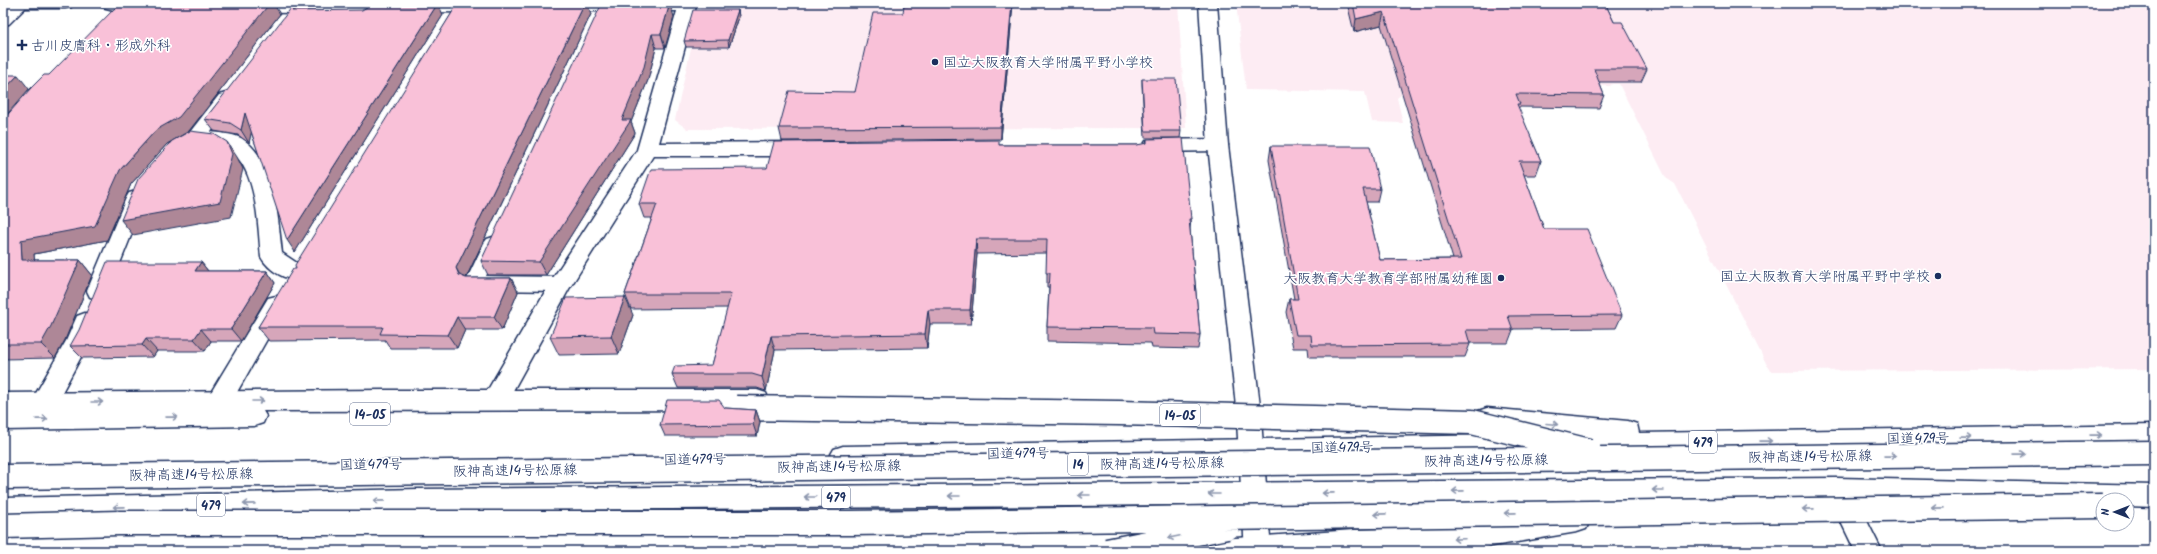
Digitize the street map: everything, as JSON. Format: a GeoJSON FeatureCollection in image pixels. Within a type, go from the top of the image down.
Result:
{"type":"FeatureCollection","features":[{"type":"Feature","properties":{"kind":"main road"},"geometry":{"type":"LineString","coordinates":[[14,3],[65,3]]}},
{"type":"Feature","properties":{"kind":"main road"},"geometry":{"type":"LineString","coordinates":[[3,20],[21,3]]}},
{"type":"Feature","properties":{"kind":"main road"},"geometry":{"type":"LineString","coordinates":[[108,3],[126,8],[165,8]]}},
{"type":"Feature","properties":{"kind":"main road"},"geometry":{"type":"LineString","coordinates":[[1208,3],[1218,145],[1248,406],[1257,549]]}},
{"type":"Feature","properties":{"kind":"main road"},"geometry":{"type":"LineString","coordinates":[[495,400],[561,284],[647,150],[688,6],[600,13],[543,6]]}},
{"type":"Feature","properties":{"kind":"main road"},"geometry":{"type":"LineString","coordinates":[[447,27],[459,7]]}},
{"type":"Feature","properties":{"kind":"main road"},"geometry":{"type":"LineString","coordinates":[[234,8],[497,7]]}},
{"type":"Feature","properties":{"kind":"main road"},"geometry":{"type":"LineString","coordinates":[[110,24],[126,8]]}},
{"type":"Feature","properties":{"kind":"main road"},"geometry":{"type":"LineString","coordinates":[[282,26],[296,8]]}},
{"type":"Feature","properties":{"kind":"main road"},"geometry":{"type":"LineString","coordinates":[[165,162],[175,150],[197,137],[235,88]]}},
{"type":"Feature","properties":{"kind":"main road"},"geometry":{"type":"LineString","coordinates":[[197,137],[233,142],[251,159],[264,194],[272,257],[299,266],[219,401]]}},
{"type":"Feature","properties":{"kind":"main road"},"geometry":{"type":"LineString","coordinates":[[1132,146],[1218,145]]}},
{"type":"Feature","properties":{"kind":"main road"},"geometry":{"type":"LineString","coordinates":[[647,150],[822,149]]}},
{"type":"Feature","properties":{"kind":"main road"},"geometry":{"type":"LineString","coordinates":[[44,402],[77,342],[140,190],[150,179]]}},
{"type":"Feature","properties":{"kind":"main road"},"geometry":{"type":"LineString","coordinates":[[3,403],[495,400],[1064,401],[1428,413],[1743,441]]}},
{"type":"Feature","properties":{"kind":"main road","name":"14-05"},"geometry":{"type":"LineString","coordinates":[[3,420],[736,408],[1119,413],[1472,422],[1620,458]]}},
{"type":"Feature","properties":{"kind":"main road","name":"国道479号"},"geometry":{"type":"LineString","coordinates":[[3,470],[1251,448],[2154,435]]}},
{"type":"Feature","properties":{"kind":"main road","name":"阪神高速14号松原線"},"geometry":{"type":"LineString","coordinates":[[3,477],[2154,453]]}},
{"type":"Feature","properties":{"kind":"main road"},"geometry":{"type":"LineString","coordinates":[[1837,488],[1869,551]]}},
{"type":"Feature","properties":{"kind":"main road","name":"479"},"geometry":{"type":"LineString","coordinates":[[3,509],[426,500],[1837,488],[2154,496]]}},
{"type":"Feature","properties":{"kind":"main road"},"geometry":{"type":"LineString","coordinates":[[1220,551],[1468,538],[1774,489]]}},
{"type":"Feature","properties":{"kind":"main road"},"geometry":{"type":"LineString","coordinates":[[2135,505],[2154,505]]}},
{"type":"Feature","properties":{"kind":"main road"},"geometry":{"type":"LineString","coordinates":[[3,526],[119,523],[851,523],[2095,506]]}},
{"type":"Feature","properties":{"kind":"main road"},"geometry":{"type":"LineString","coordinates":[[1107,551],[1281,516]]}},
{"type":"Feature","properties":{"kind":"lane"},"geometry":{"type":"LineString","coordinates":[[501,226],[474,283],[561,284]]}},
{"type":"Feature","properties":{"kind":"shaded area","name":"国立大阪教育大学附属平野小学校"},"geometry":{"type":"Polygon","coordinates":[[[701,3],[1178,3],[1186,128],[687,129],[675,120],[701,3]]]}},
{"type":"Feature","properties":{"kind":"shaded area","name":"国立大阪教育大学附属平野中学校"},"geometry":{"type":"Polygon","coordinates":[[[1236,3],[2154,3],[2154,369],[1770,371],[1675,184],[1666,178],[1619,84],[1612,84],[1610,86],[1408,89],[1397,98],[1403,123],[1372,122],[1365,92],[1246,90],[1236,3]]]}},
{"type":"Feature","properties":{"kind":"building"},"geometry":{"type":"Polygon","coordinates":[[[120,3],[270,3],[179,117],[156,130],[120,170],[95,226],[21,240],[22,260],[80,260],[51,326],[41,344],[3,344],[3,120],[44,75],[49,75],[120,3]]]}},
{"type":"Feature","properties":{"kind":"building"},"geometry":{"type":"Polygon","coordinates":[[[295,3],[298,3],[292,11],[362,10],[370,5],[419,5],[420,3],[438,3],[287,240],[245,113],[241,130],[230,123],[205,119],[295,3]]]}},
{"type":"Feature","properties":{"kind":"building"},"geometry":{"type":"Polygon","coordinates":[[[458,3],[585,3],[456,268],[459,275],[466,278],[511,278],[494,317],[457,317],[448,335],[380,334],[383,327],[258,327],[293,269],[296,269],[295,265],[458,3]]]}},
{"type":"Feature","properties":{"kind":"building"},"geometry":{"type":"Polygon","coordinates":[[[602,3],[670,3],[661,34],[652,34],[644,67],[622,120],[631,120],[539,262],[481,261],[602,3]]]}},
{"type":"Feature","properties":{"kind":"building"},"geometry":{"type":"Polygon","coordinates":[[[909,3],[1012,3],[1001,127],[779,128],[789,91],[855,92],[873,13],[903,13],[904,6],[908,6],[909,3]]]}},
{"type":"Feature","properties":{"kind":"building"},"geometry":{"type":"Polygon","coordinates":[[[1353,3],[1605,3],[1614,22],[1622,22],[1647,69],[1594,69],[1604,95],[1516,94],[1520,104],[1517,104],[1541,161],[1519,161],[1544,229],[1587,229],[1622,315],[1508,316],[1513,330],[1466,330],[1470,344],[1312,345],[1311,335],[1296,335],[1289,299],[1298,299],[1271,146],[1370,146],[1380,189],[1363,189],[1380,260],[1461,259],[1384,12],[1356,19],[1353,3]]]}},
{"type":"Feature","properties":{"kind":"building"},"geometry":{"type":"Polygon","coordinates":[[[693,10],[738,10],[728,40],[684,41],[693,10]]]}},
{"type":"Feature","properties":{"kind":"building"},"geometry":{"type":"Polygon","coordinates":[[[3,75],[18,75],[3,91],[3,75]]]}},
{"type":"Feature","properties":{"kind":"building"},"geometry":{"type":"Polygon","coordinates":[[[1142,79],[1176,79],[1181,131],[1145,131],[1142,79]]]}},
{"type":"Feature","properties":{"kind":"building"},"geometry":{"type":"Polygon","coordinates":[[[190,131],[214,134],[227,142],[232,154],[220,202],[121,220],[138,179],[172,141],[190,131]]]}},
{"type":"Feature","properties":{"kind":"building"},"geometry":{"type":"Polygon","coordinates":[[[1183,138],[1200,335],[1153,334],[1152,328],[1047,327],[1050,273],[1046,273],[1047,239],[976,239],[970,310],[928,310],[925,334],[771,336],[762,377],[752,374],[672,374],[675,366],[712,365],[731,294],[625,294],[657,204],[639,204],[651,169],[767,168],[774,142],[999,140],[999,145],[1137,145],[1147,143],[1147,139],[1183,138]]]}},
{"type":"Feature","properties":{"kind":"building"},"geometry":{"type":"Polygon","coordinates":[[[107,262],[201,262],[195,271],[267,271],[231,329],[201,329],[194,339],[146,339],[142,345],[70,346],[79,330],[107,262]]]}},
{"type":"Feature","properties":{"kind":"building"},"geometry":{"type":"Polygon","coordinates":[[[625,297],[611,336],[550,337],[566,298],[625,297]]]}},
{"type":"Feature","properties":{"kind":"building"},"geometry":{"type":"Polygon","coordinates":[[[667,400],[719,400],[725,408],[756,410],[753,424],[660,425],[667,400]]]}},
{"type":"Feature","properties":{"kind":"place","name":"古川皮膚科・形成外科"},"geometry":{"type":"Point","coordinates":[22,45]}},
{"type":"Feature","properties":{"kind":"place","name":"国立大阪教育大学附属平野小学校"},"geometry":{"type":"Point","coordinates":[935,62]}},
{"type":"Feature","properties":{"kind":"place","name":"国立大阪教育大学附属平野中学校"},"geometry":{"type":"Point","coordinates":[1938,276]}},
{"type":"Feature","properties":{"kind":"place","name":"大阪教育大学教育学部附属幼稚園"},"geometry":{"type":"Point","coordinates":[1501,278]}}]}
